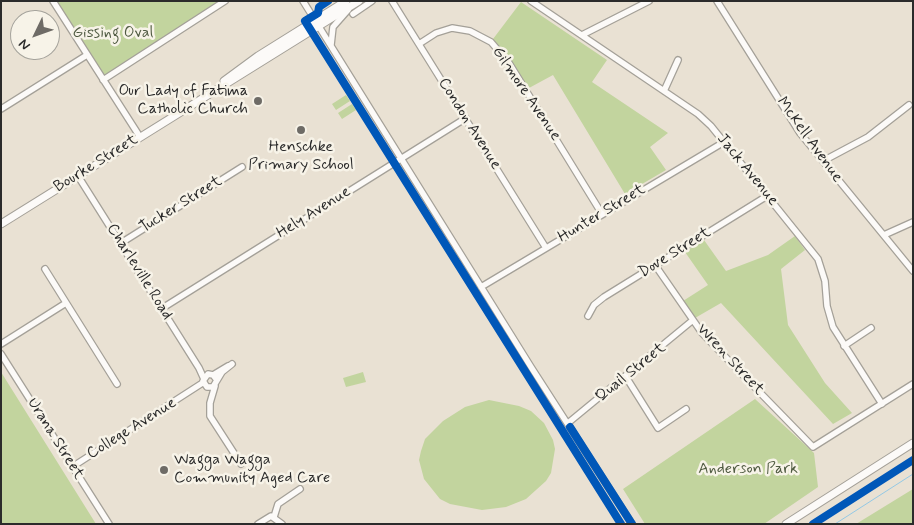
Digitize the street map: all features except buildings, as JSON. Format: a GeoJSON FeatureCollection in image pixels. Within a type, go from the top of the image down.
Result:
{"type":"FeatureCollection","features":[{"type":"Feature","properties":{"kind":"main road","name":"Bourke Street"},"geometry":{"type":"LineString","coordinates":[[317,24],[346,1]]}},
{"type":"Feature","properties":{"kind":"main road","name":"Bourke Street"},"geometry":{"type":"LineString","coordinates":[[1,224],[317,24],[359,1]]}},
{"type":"Feature","properties":{"kind":"main road"},"geometry":{"type":"LineString","coordinates":[[786,524],[913,442]]}},
{"type":"Feature","properties":{"kind":"street"},"geometry":{"type":"LineString","coordinates":[[53,1],[140,137]]}},
{"type":"Feature","properties":{"kind":"street"},"geometry":{"type":"LineString","coordinates":[[103,80],[225,1]]}},
{"type":"Feature","properties":{"kind":"street"},"geometry":{"type":"LineString","coordinates":[[303,1],[400,159],[632,524]]}},
{"type":"Feature","properties":{"kind":"street"},"geometry":{"type":"LineString","coordinates":[[332,49],[330,40],[333,27],[359,1]]}},
{"type":"Feature","properties":{"kind":"street"},"geometry":{"type":"LineString","coordinates":[[353,14],[372,1]]}},
{"type":"Feature","properties":{"kind":"street","name":"Condon Avenue"},"geometry":{"type":"LineString","coordinates":[[392,1],[546,248]]}},
{"type":"Feature","properties":{"kind":"street","name":"Jack Avenue"},"geometry":{"type":"LineString","coordinates":[[532,1],[705,119],[818,259],[825,280],[829,318],[844,346],[882,404]]}},
{"type":"Feature","properties":{"kind":"street"},"geometry":{"type":"LineString","coordinates":[[582,35],[649,1]]}},
{"type":"Feature","properties":{"kind":"street","name":"McKell Avenue"},"geometry":{"type":"LineString","coordinates":[[717,1],[800,133],[913,271]]}},
{"type":"Feature","properties":{"kind":"street","name":"Gilmore Avenue"},"geometry":{"type":"LineString","coordinates":[[419,44],[436,33],[452,28],[470,31],[491,42],[509,63],[602,214]]}},
{"type":"Feature","properties":{"kind":"street"},"geometry":{"type":"LineString","coordinates":[[1,109],[87,55]]}},
{"type":"Feature","properties":{"kind":"street"},"geometry":{"type":"LineString","coordinates":[[664,91],[678,60]]}},
{"type":"Feature","properties":{"kind":"street"},"geometry":{"type":"LineString","coordinates":[[822,161],[868,137],[909,105]]}},
{"type":"Feature","properties":{"kind":"street","name":"Hely Avenue"},"geometry":{"type":"LineString","coordinates":[[161,309],[466,118]]}},
{"type":"Feature","properties":{"kind":"street","name":"Hunter Street"},"geometry":{"type":"LineString","coordinates":[[481,287],[724,142]]}},
{"type":"Feature","properties":{"kind":"street","name":"Tucker Street"},"geometry":{"type":"LineString","coordinates":[[121,244],[242,167]]}},
{"type":"Feature","properties":{"kind":"street","name":"Charleville Road"},"geometry":{"type":"LineString","coordinates":[[78,176],[161,309],[199,368],[210,381]]}},
{"type":"Feature","properties":{"kind":"street","name":"Dove Street"},"geometry":{"type":"LineString","coordinates":[[588,316],[592,308],[599,301],[767,196]]}},
{"type":"Feature","properties":{"kind":"street"},"geometry":{"type":"LineString","coordinates":[[884,235],[913,222]]}},
{"type":"Feature","properties":{"kind":"street","name":"Wren Street"},"geometry":{"type":"LineString","coordinates":[[655,265],[710,341],[813,447],[882,404]]}},
{"type":"Feature","properties":{"kind":"street"},"geometry":{"type":"LineString","coordinates":[[45,269],[117,384]]}},
{"type":"Feature","properties":{"kind":"street"},"geometry":{"type":"LineString","coordinates":[[1,344],[66,303]]}},
{"type":"Feature","properties":{"kind":"street","name":"Quail Street"},"geometry":{"type":"LineString","coordinates":[[568,423],[626,378],[693,320]]}},
{"type":"Feature","properties":{"kind":"street"},"geometry":{"type":"LineString","coordinates":[[844,346],[871,328]]}},
{"type":"Feature","properties":{"kind":"street","name":"Urana Street"},"geometry":{"type":"LineString","coordinates":[[1,354],[108,524]]}},
{"type":"Feature","properties":{"kind":"street"},"geometry":{"type":"LineString","coordinates":[[626,378],[658,428],[686,409]]}},
{"type":"Feature","properties":{"kind":"street"},"geometry":{"type":"LineString","coordinates":[[210,381],[210,416],[241,464]]}},
{"type":"Feature","properties":{"kind":"street","name":"College Avenue"},"geometry":{"type":"LineString","coordinates":[[72,467],[210,381]]}},
{"type":"Feature","properties":{"kind":"street"},"geometry":{"type":"LineString","coordinates":[[882,404],[913,384]]}},
{"type":"Feature","properties":{"kind":"street"},"geometry":{"type":"LineString","coordinates":[[274,517],[278,504],[300,489]]}},
{"type":"Feature","properties":{"kind":"street"},"geometry":{"type":"LineString","coordinates":[[258,524],[265,517],[274,517],[282,524]]}},
{"type":"Feature","properties":{"kind":"green space","name":"Gissing Oval"},"geometry":{"type":"Polygon","coordinates":[[[53,1],[225,1],[103,80],[53,1]]]}},
{"type":"Feature","properties":{"kind":"green space"},"geometry":{"type":"Polygon","coordinates":[[[521,2],[607,60],[592,82],[668,133],[650,147],[666,170],[625,194],[553,75],[529,88],[493,39],[521,2]]]}},
{"type":"Feature","properties":{"kind":"green space"},"geometry":{"type":"Polygon","coordinates":[[[346,95],[350,101],[336,110],[332,104],[346,95]]]}},
{"type":"Feature","properties":{"kind":"green space"},"geometry":{"type":"Polygon","coordinates":[[[352,104],[356,110],[342,119],[338,113],[352,104]]]}},
{"type":"Feature","properties":{"kind":"green space"},"geometry":{"type":"Polygon","coordinates":[[[795,236],[805,250],[781,269],[788,325],[825,383],[852,413],[833,424],[721,303],[695,318],[683,301],[708,285],[685,252],[704,240],[726,271],[768,255],[795,236]]]}},
{"type":"Feature","properties":{"kind":"green space"},"geometry":{"type":"Polygon","coordinates":[[[1,372],[96,524],[1,524],[1,372]]]}},
{"type":"Feature","properties":{"kind":"green space"},"geometry":{"type":"Polygon","coordinates":[[[363,372],[366,382],[346,387],[343,378],[363,372]]]}},
{"type":"Feature","properties":{"kind":"green space","name":"Anderson Park"},"geometry":{"type":"Polygon","coordinates":[[[755,399],[814,453],[818,487],[764,524],[645,524],[623,489],[755,399]]]}},
{"type":"Feature","properties":{"kind":"green space"},"geometry":{"type":"Polygon","coordinates":[[[489,400],[519,406],[531,411],[544,423],[553,440],[555,449],[551,473],[546,481],[526,499],[506,507],[482,510],[450,504],[440,499],[424,479],[419,460],[425,439],[443,421],[465,407],[489,400]]]}},
{"type":"Feature","properties":{"kind":"green space"},"geometry":{"type":"Polygon","coordinates":[[[913,489],[913,524],[856,524],[913,489]]]}},
{"type":"Feature","properties":{"kind":"waterway"},"geometry":{"type":"LineString","coordinates":[[835,524],[913,474]]}},
{"type":"Feature","properties":{"kind":"cycle path"},"geometry":{"type":"LineString","coordinates":[[328,1],[319,7],[318,13],[305,21],[621,524]]}},
{"type":"Feature","properties":{"kind":"cycle path"},"geometry":{"type":"LineString","coordinates":[[570,427],[632,524]]}},
{"type":"Feature","properties":{"kind":"cycle path"},"geometry":{"type":"LineString","coordinates":[[813,524],[913,460]]}},
{"type":"Feature","properties":{"kind":"place","name":"Our Lady of Fatima Catholic Church"},"geometry":{"type":"Point","coordinates":[258,101]}},
{"type":"Feature","properties":{"kind":"place","name":"Henschke Primary School"},"geometry":{"type":"Point","coordinates":[301,130]}},
{"type":"Feature","properties":{"kind":"place","name":"Wagga Wagga Community Aged Care"},"geometry":{"type":"Point","coordinates":[164,470]}}]}
